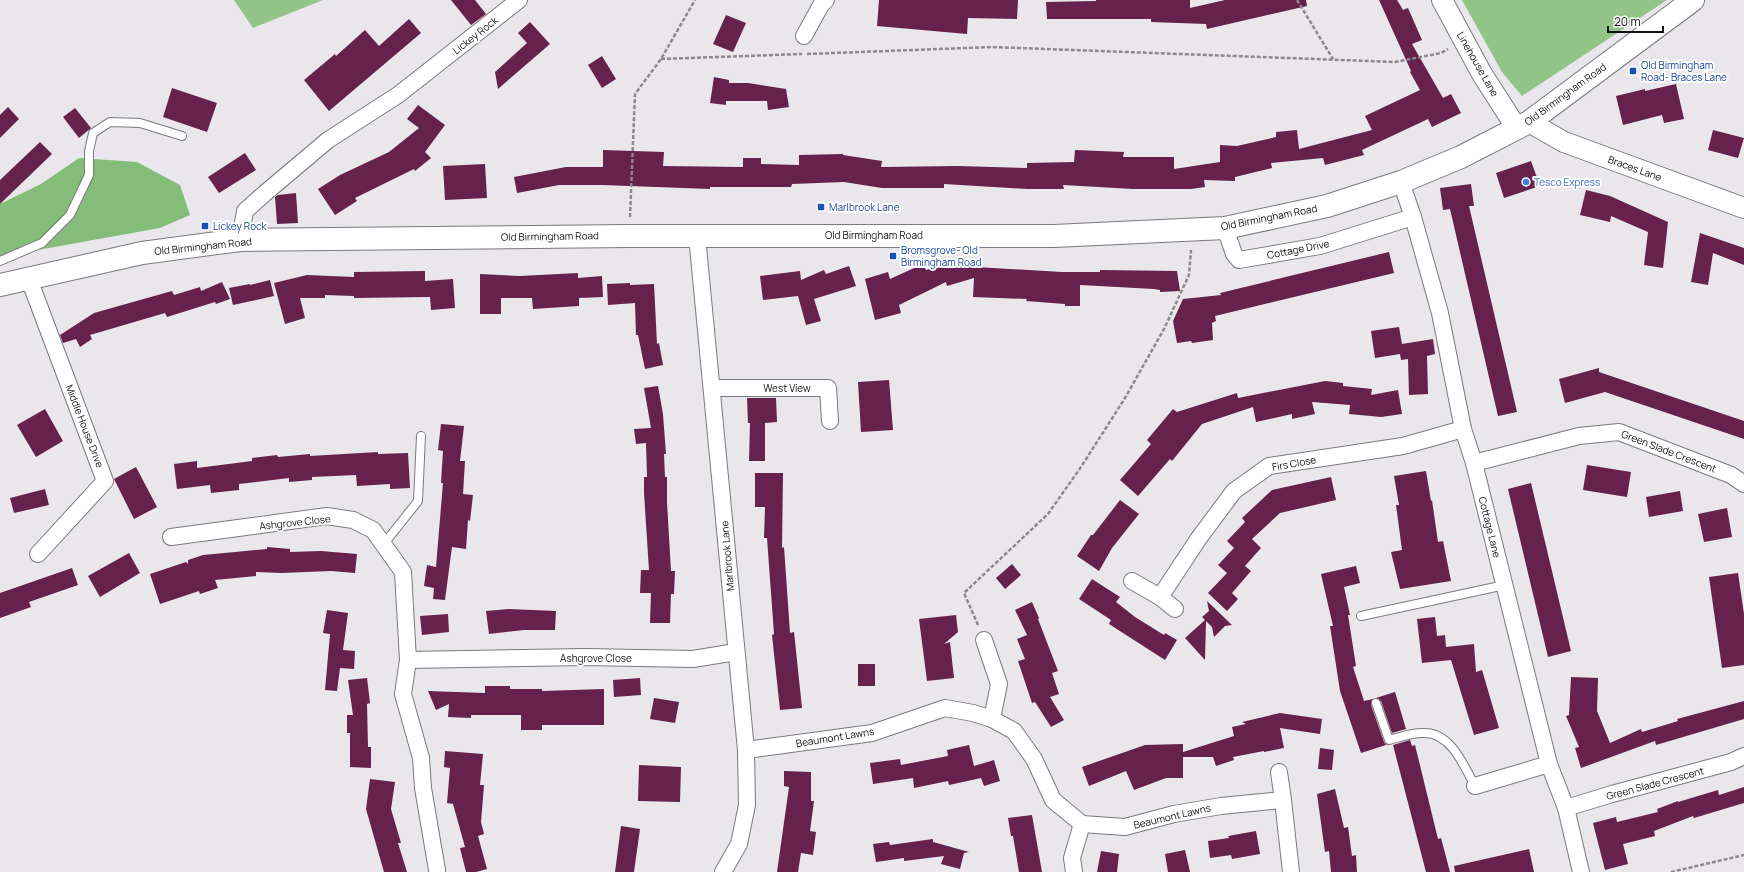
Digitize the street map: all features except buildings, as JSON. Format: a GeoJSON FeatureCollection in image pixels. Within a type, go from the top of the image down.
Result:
{"type":"FeatureCollection","features":[{"type":"Feature","properties":{"kind":"main road","name":"Old Birmingham Road"},"geometry":{"type":"LineString","coordinates":[[0,285],[142,253],[240,240],[629,236],[1054,236],[1225,228],[1327,206],[1400,182],[1461,156],[1522,125],[1693,0]]}},
{"type":"Feature","properties":{"kind":"street","name":"Lickey Rock"},"geometry":{"type":"LineString","coordinates":[[240,240],[245,211],[264,194],[328,140],[398,95],[519,0]]}},
{"type":"Feature","properties":{"kind":"street"},"geometry":{"type":"LineString","coordinates":[[804,36],[821,5],[826,0]]}},
{"type":"Feature","properties":{"kind":"street","name":"Linehouse Lane"},"geometry":{"type":"LineString","coordinates":[[1442,0],[1482,74],[1522,125]]}},
{"type":"Feature","properties":{"kind":"street","name":"Braces Lane"},"geometry":{"type":"LineString","coordinates":[[1522,125],[1564,142],[1744,208]]}},
{"type":"Feature","properties":{"kind":"street","name":"Cottage Lane"},"geometry":{"type":"LineString","coordinates":[[1400,182],[1413,217],[1440,313],[1462,429],[1474,463],[1549,764],[1566,808],[1580,872]]}},
{"type":"Feature","properties":{"kind":"street","name":"Cottage Drive"},"geometry":{"type":"LineString","coordinates":[[1225,228],[1234,254],[1239,260],[1320,246],[1413,217]]}},
{"type":"Feature","properties":{"kind":"street","name":"Marlbrook Lane"},"geometry":{"type":"LineString","coordinates":[[697,236],[746,750],[747,805],[738,844],[723,872]]}},
{"type":"Feature","properties":{"kind":"street","name":"Middle House Drive"},"geometry":{"type":"LineString","coordinates":[[29,279],[105,481],[38,554]]}},
{"type":"Feature","properties":{"kind":"street","name":"West View"},"geometry":{"type":"LineString","coordinates":[[712,388],[828,388],[830,422]]}},
{"type":"Feature","properties":{"kind":"street","name":"Firs Close"},"geometry":{"type":"LineString","coordinates":[[1160,597],[1199,538],[1234,491],[1269,466],[1403,446],[1462,429]]}},
{"type":"Feature","properties":{"kind":"street","name":"Green Slade Crescent"},"geometry":{"type":"LineString","coordinates":[[1474,463],[1579,436],[1619,432],[1731,475],[1744,484]]}},
{"type":"Feature","properties":{"kind":"street","name":"Ashgrove Close"},"geometry":{"type":"LineString","coordinates":[[171,537],[327,516],[354,520],[373,530],[403,572],[408,660],[403,694],[421,758],[423,788],[436,870]]}},
{"type":"Feature","properties":{"kind":"street"},"geometry":{"type":"LineString","coordinates":[[1132,581],[1160,597],[1175,609]]}},
{"type":"Feature","properties":{"kind":"street"},"geometry":{"type":"LineString","coordinates":[[984,640],[999,684],[992,719]]}},
{"type":"Feature","properties":{"kind":"street","name":"Ashgrove Close"},"geometry":{"type":"LineString","coordinates":[[408,660],[585,657],[693,659],[736,652]]}},
{"type":"Feature","properties":{"kind":"street","name":"Beaumont Lawns"},"geometry":{"type":"LineString","coordinates":[[746,750],[872,733],[945,708],[973,713],[992,719],[1014,731],[1034,759],[1053,800],[1082,824],[1125,827],[1174,814],[1220,806],[1283,800]]}},
{"type":"Feature","properties":{"kind":"street","name":"Green Slade Crescent"},"geometry":{"type":"LineString","coordinates":[[1566,808],[1731,762],[1744,756]]}},
{"type":"Feature","properties":{"kind":"street"},"geometry":{"type":"LineString","coordinates":[[1475,786],[1549,764]]}},
{"type":"Feature","properties":{"kind":"street"},"geometry":{"type":"LineString","coordinates":[[1279,772],[1291,872]]}},
{"type":"Feature","properties":{"kind":"street"},"geometry":{"type":"LineString","coordinates":[[1074,872],[1072,858],[1082,824]]}},
{"type":"Feature","properties":{"kind":"lane"},"geometry":{"type":"LineString","coordinates":[[0,261],[42,243],[70,215],[89,176],[89,151],[93,133],[110,122],[140,123],[182,136]]}},
{"type":"Feature","properties":{"kind":"lane"},"geometry":{"type":"LineString","coordinates":[[383,545],[418,501],[421,436]]}},
{"type":"Feature","properties":{"kind":"lane"},"geometry":{"type":"LineString","coordinates":[[1362,616],[1505,585]]}},
{"type":"Feature","properties":{"kind":"lane"},"geometry":{"type":"LineString","coordinates":[[1376,703],[1388,740],[1425,732],[1444,738],[1459,757],[1475,786]]}},
{"type":"Feature","properties":{"kind":"path"},"geometry":{"type":"LineString","coordinates":[[629,236],[635,94],[661,59],[695,0]]}},
{"type":"Feature","properties":{"kind":"path"},"geometry":{"type":"LineString","coordinates":[[1297,0],[1333,60]]}},
{"type":"Feature","properties":{"kind":"path"},"geometry":{"type":"LineString","coordinates":[[661,59],[992,47],[1395,62],[1441,52],[1465,42]]}},
{"type":"Feature","properties":{"kind":"path"},"geometry":{"type":"LineString","coordinates":[[984,640],[964,593],[1048,514],[1081,467],[1125,398],[1164,329],[1189,275],[1193,229]]}},
{"type":"Feature","properties":{"kind":"path"},"geometry":{"type":"LineString","coordinates":[[1671,872],[1744,855]]}},
{"type":"Feature","properties":{"kind":"green space"},"geometry":{"type":"Polygon","coordinates":[[[234,0],[323,0],[253,28],[234,0]]]}},
{"type":"Feature","properties":{"kind":"green space"},"geometry":{"type":"Polygon","coordinates":[[[1462,0],[1667,0],[1522,96],[1502,72],[1462,0]]]}},
{"type":"Feature","properties":{"kind":"green space"},"geometry":{"type":"Polygon","coordinates":[[[79,158],[137,162],[180,185],[190,215],[160,228],[32,251],[0,260],[0,204],[41,184],[79,158]]]}},
{"type":"Feature","properties":{"kind":"place","name":"Old Birmingham Road- Braces Lane"},"geometry":{"type":"Point","coordinates":[1633,71]}},
{"type":"Feature","properties":{"kind":"place","name":"Tesco Express"},"geometry":{"type":"Point","coordinates":[1526,182]}},
{"type":"Feature","properties":{"kind":"place","name":"Marlbrook Lane"},"geometry":{"type":"Point","coordinates":[821,207]}},
{"type":"Feature","properties":{"kind":"place","name":"Lickey Rock"},"geometry":{"type":"Point","coordinates":[205,226]}},
{"type":"Feature","properties":{"kind":"place","name":"Bromsgrove- Old Birmingham Road"},"geometry":{"type":"Point","coordinates":[893,256]}}]}
